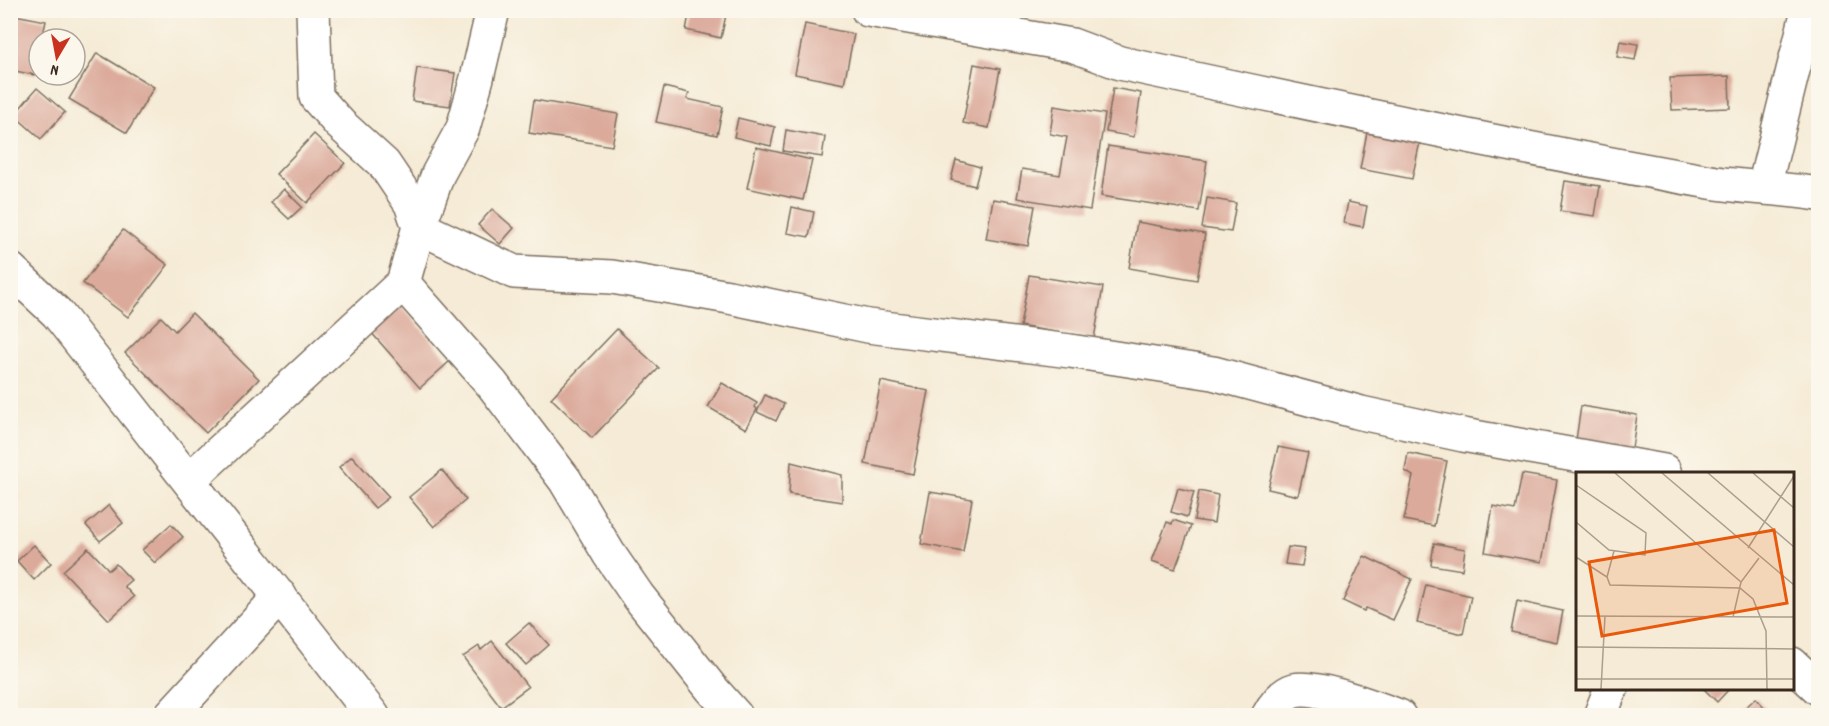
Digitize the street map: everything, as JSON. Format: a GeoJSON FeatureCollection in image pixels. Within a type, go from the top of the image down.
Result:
{"type":"FeatureCollection","features":[{"type":"Feature","properties":{"kind":"street"},"geometry":{"type":"LineString","coordinates":[[313,10],[316,97],[340,124],[384,164],[411,204],[419,227],[514,272],[612,277],[729,297],[868,326],[1070,351],[1213,373],[1361,413],[1463,435],[1664,472]]}},
{"type":"Feature","properties":{"kind":"street"},"geometry":{"type":"LineString","coordinates":[[189,480],[403,284],[419,227],[438,174],[462,128],[477,78],[493,10]]}},
{"type":"Feature","properties":{"kind":"street"},"geometry":{"type":"LineString","coordinates":[[868,10],[1072,45],[1120,63],[1548,152],[1714,183],[1818,194]]}},
{"type":"Feature","properties":{"kind":"street"},"geometry":{"type":"LineString","coordinates":[[1764,187],[1808,10]]}},
{"type":"Feature","properties":{"kind":"street"},"geometry":{"type":"LineString","coordinates":[[10,269],[57,313],[373,716]]}},
{"type":"Feature","properties":{"kind":"street"},"geometry":{"type":"LineString","coordinates":[[403,284],[492,384],[565,480],[609,554],[638,596],[736,716]]}},
{"type":"Feature","properties":{"kind":"street"},"geometry":{"type":"LineString","coordinates":[[170,716],[280,596]]}},
{"type":"Feature","properties":{"kind":"street"},"geometry":{"type":"LineString","coordinates":[[1793,666],[1818,688]]}},
{"type":"Feature","properties":{"kind":"street"},"geometry":{"type":"LineString","coordinates":[[1268,716],[1274,704],[1294,690],[1320,690],[1399,716]]}},
{"type":"Feature","properties":{"kind":"street"},"geometry":{"type":"LineString","coordinates":[[1599,716],[1610,690]]}},
{"type":"Feature","properties":{"kind":"building"},"geometry":{"type":"Polygon","coordinates":[[[690,10],[708,10],[726,15],[721,38],[686,30],[690,10]]]}},
{"type":"Feature","properties":{"kind":"building"},"geometry":{"type":"Polygon","coordinates":[[[10,14],[46,21],[45,27],[27,27],[27,73],[10,70],[10,14]]]}},
{"type":"Feature","properties":{"kind":"building"},"geometry":{"type":"Polygon","coordinates":[[[805,24],[854,34],[844,84],[795,74],[805,24]]]}},
{"type":"Feature","properties":{"kind":"building"},"geometry":{"type":"Polygon","coordinates":[[[1620,41],[1638,44],[1635,60],[1617,57],[1620,41]]]}},
{"type":"Feature","properties":{"kind":"building"},"geometry":{"type":"Polygon","coordinates":[[[97,53],[154,87],[127,133],[69,99],[76,87],[87,87],[87,69],[97,53]]]}},
{"type":"Feature","properties":{"kind":"building"},"geometry":{"type":"Polygon","coordinates":[[[974,64],[1000,69],[989,128],[963,123],[974,64]]]}},
{"type":"Feature","properties":{"kind":"building"},"geometry":{"type":"Polygon","coordinates":[[[417,68],[455,73],[450,106],[412,101],[417,68]]]}},
{"type":"Feature","properties":{"kind":"building"},"geometry":{"type":"Polygon","coordinates":[[[1729,76],[1730,108],[1672,110],[1670,78],[1729,76]]]}},
{"type":"Feature","properties":{"kind":"building"},"geometry":{"type":"Polygon","coordinates":[[[664,87],[689,93],[687,99],[723,107],[717,135],[656,122],[664,87]]]}},
{"type":"Feature","properties":{"kind":"building"},"geometry":{"type":"Polygon","coordinates":[[[37,88],[65,112],[41,139],[14,115],[37,88]]]}},
{"type":"Feature","properties":{"kind":"building"},"geometry":{"type":"Polygon","coordinates":[[[1113,88],[1141,93],[1134,137],[1106,132],[1113,88]]]}},
{"type":"Feature","properties":{"kind":"building"},"geometry":{"type":"Polygon","coordinates":[[[534,100],[618,114],[612,146],[529,133],[534,100]]]}},
{"type":"Feature","properties":{"kind":"building"},"geometry":{"type":"Polygon","coordinates":[[[1054,106],[1105,114],[1090,210],[1017,198],[1022,169],[1060,175],[1067,137],[1050,134],[1054,106]]]}},
{"type":"Feature","properties":{"kind":"building"},"geometry":{"type":"Polygon","coordinates":[[[738,118],[775,127],[771,146],[734,137],[738,118]]]}},
{"type":"Feature","properties":{"kind":"building"},"geometry":{"type":"Polygon","coordinates":[[[786,130],[825,137],[822,157],[783,151],[786,130]]]}},
{"type":"Feature","properties":{"kind":"building"},"geometry":{"type":"Polygon","coordinates":[[[1367,132],[1420,142],[1412,179],[1360,169],[1367,132]]]}},
{"type":"Feature","properties":{"kind":"building"},"geometry":{"type":"Polygon","coordinates":[[[314,134],[345,163],[307,203],[276,174],[314,134]]]}},
{"type":"Feature","properties":{"kind":"building"},"geometry":{"type":"Polygon","coordinates":[[[1108,146],[1207,161],[1199,211],[1101,196],[1108,146]]]}},
{"type":"Feature","properties":{"kind":"building"},"geometry":{"type":"Polygon","coordinates":[[[756,147],[812,160],[803,200],[747,188],[756,147]]]}},
{"type":"Feature","properties":{"kind":"building"},"geometry":{"type":"Polygon","coordinates":[[[956,160],[980,167],[975,186],[951,180],[956,160]]]}},
{"type":"Feature","properties":{"kind":"building"},"geometry":{"type":"Polygon","coordinates":[[[1565,181],[1600,186],[1595,216],[1560,211],[1565,181]]]}},
{"type":"Feature","properties":{"kind":"building"},"geometry":{"type":"Polygon","coordinates":[[[284,189],[302,207],[289,219],[271,202],[284,189]]]}},
{"type":"Feature","properties":{"kind":"building"},"geometry":{"type":"Polygon","coordinates":[[[1207,198],[1236,203],[1231,232],[1202,228],[1207,198]]]}},
{"type":"Feature","properties":{"kind":"building"},"geometry":{"type":"Polygon","coordinates":[[[993,199],[1035,206],[1028,246],[986,239],[993,199]]]}},
{"type":"Feature","properties":{"kind":"building"},"geometry":{"type":"Polygon","coordinates":[[[1348,202],[1367,206],[1363,227],[1344,223],[1348,202]]]}},
{"type":"Feature","properties":{"kind":"building"},"geometry":{"type":"Polygon","coordinates":[[[792,207],[814,212],[809,237],[787,233],[792,207]]]}},
{"type":"Feature","properties":{"kind":"building"},"geometry":{"type":"Polygon","coordinates":[[[492,209],[514,228],[500,244],[478,225],[492,209]]]}},
{"type":"Feature","properties":{"kind":"building"},"geometry":{"type":"Polygon","coordinates":[[[1137,222],[1205,234],[1197,280],[1129,268],[1137,222]]]}},
{"type":"Feature","properties":{"kind":"building"},"geometry":{"type":"Polygon","coordinates":[[[123,230],[168,265],[128,317],[83,283],[123,230]]]}},
{"type":"Feature","properties":{"kind":"building"},"geometry":{"type":"Polygon","coordinates":[[[1029,275],[1103,287],[1094,339],[1020,326],[1029,275]]]}},
{"type":"Feature","properties":{"kind":"building"},"geometry":{"type":"Polygon","coordinates":[[[400,305],[450,361],[420,388],[370,331],[400,305]]]}},
{"type":"Feature","properties":{"kind":"building"},"geometry":{"type":"Polygon","coordinates":[[[192,313],[259,379],[206,433],[125,353],[161,317],[175,331],[192,313]]]}},
{"type":"Feature","properties":{"kind":"building"},"geometry":{"type":"Polygon","coordinates":[[[617,329],[659,368],[592,438],[551,398],[617,329]]]}},
{"type":"Feature","properties":{"kind":"building"},"geometry":{"type":"Polygon","coordinates":[[[881,381],[929,391],[913,474],[865,464],[881,381]]]}},
{"type":"Feature","properties":{"kind":"building"},"geometry":{"type":"Polygon","coordinates":[[[722,383],[757,403],[755,407],[757,409],[746,429],[708,407],[722,383]]]}},
{"type":"Feature","properties":{"kind":"building"},"geometry":{"type":"Polygon","coordinates":[[[765,395],[784,404],[776,421],[757,412],[765,395]]]}},
{"type":"Feature","properties":{"kind":"building"},"geometry":{"type":"Polygon","coordinates":[[[1581,406],[1637,415],[1632,448],[1576,440],[1581,406]]]}},
{"type":"Feature","properties":{"kind":"building"},"geometry":{"type":"Polygon","coordinates":[[[1278,447],[1308,453],[1298,496],[1268,489],[1278,447]]]}},
{"type":"Feature","properties":{"kind":"building"},"geometry":{"type":"Polygon","coordinates":[[[1408,453],[1447,461],[1434,526],[1404,520],[1413,476],[1405,471],[1408,453]]]}},
{"type":"Feature","properties":{"kind":"building"},"geometry":{"type":"Polygon","coordinates":[[[352,456],[389,497],[375,508],[339,467],[352,456]]]}},
{"type":"Feature","properties":{"kind":"building"},"geometry":{"type":"Polygon","coordinates":[[[791,462],[842,475],[842,502],[789,494],[791,462]]]}},
{"type":"Feature","properties":{"kind":"building"},"geometry":{"type":"Polygon","coordinates":[[[442,470],[466,500],[434,527],[409,497],[442,470]]]}},
{"type":"Feature","properties":{"kind":"building"},"geometry":{"type":"Polygon","coordinates":[[[1522,474],[1557,480],[1542,562],[1485,552],[1493,506],[1515,510],[1522,474]]]}},
{"type":"Feature","properties":{"kind":"building"},"geometry":{"type":"Polygon","coordinates":[[[1178,488],[1194,492],[1187,517],[1171,512],[1178,488]]]}},
{"type":"Feature","properties":{"kind":"building"},"geometry":{"type":"Polygon","coordinates":[[[1199,491],[1218,495],[1214,523],[1194,520],[1199,491]]]}},
{"type":"Feature","properties":{"kind":"building"},"geometry":{"type":"Polygon","coordinates":[[[930,492],[972,499],[963,552],[921,544],[930,492]]]}},
{"type":"Feature","properties":{"kind":"building"},"geometry":{"type":"Polygon","coordinates":[[[109,505],[123,523],[100,541],[86,525],[109,505]]]}},
{"type":"Feature","properties":{"kind":"building"},"geometry":{"type":"Polygon","coordinates":[[[1173,520],[1191,526],[1175,569],[1152,561],[1167,522],[1172,524],[1173,520]]]}},
{"type":"Feature","properties":{"kind":"building"},"geometry":{"type":"Polygon","coordinates":[[[171,524],[183,537],[155,563],[142,550],[171,524]]]}},
{"type":"Feature","properties":{"kind":"building"},"geometry":{"type":"Polygon","coordinates":[[[1434,543],[1465,549],[1462,570],[1431,565],[1434,543]]]}},
{"type":"Feature","properties":{"kind":"building"},"geometry":{"type":"Polygon","coordinates":[[[34,545],[51,563],[34,580],[17,561],[34,545]]]}},
{"type":"Feature","properties":{"kind":"building"},"geometry":{"type":"Polygon","coordinates":[[[1288,547],[1305,549],[1302,566],[1285,564],[1288,547]]]}},
{"type":"Feature","properties":{"kind":"building"},"geometry":{"type":"Polygon","coordinates":[[[88,548],[109,570],[116,564],[131,580],[124,586],[134,597],[109,620],[63,571],[88,548]]]}},
{"type":"Feature","properties":{"kind":"building"},"geometry":{"type":"Polygon","coordinates":[[[1364,556],[1412,579],[1393,620],[1366,608],[1364,611],[1343,601],[1364,556]]]}},
{"type":"Feature","properties":{"kind":"building"},"geometry":{"type":"Polygon","coordinates":[[[1426,585],[1471,596],[1463,634],[1417,623],[1426,585]]]}},
{"type":"Feature","properties":{"kind":"building"},"geometry":{"type":"Polygon","coordinates":[[[1517,601],[1563,611],[1557,642],[1511,632],[1517,601]]]}},
{"type":"Feature","properties":{"kind":"building"},"geometry":{"type":"Polygon","coordinates":[[[529,623],[549,645],[526,665],[506,643],[529,623]]]}},
{"type":"Feature","properties":{"kind":"building"},"geometry":{"type":"Polygon","coordinates":[[[492,641],[528,687],[501,707],[463,657],[479,646],[481,650],[492,641]]]}},
{"type":"Feature","properties":{"kind":"building"},"geometry":{"type":"Polygon","coordinates":[[[1705,690],[1728,690],[1717,702],[1705,690]]]}},
{"type":"Feature","properties":{"kind":"building"},"geometry":{"type":"Polygon","coordinates":[[[1756,698],[1772,716],[1736,716],[1756,698]]]}},
{"type":"Feature","properties":{"kind":"building"},"geometry":{"type":"Polygon","coordinates":[[[1211,711],[1225,715],[1225,716],[1210,716],[1211,711]]]}}]}
